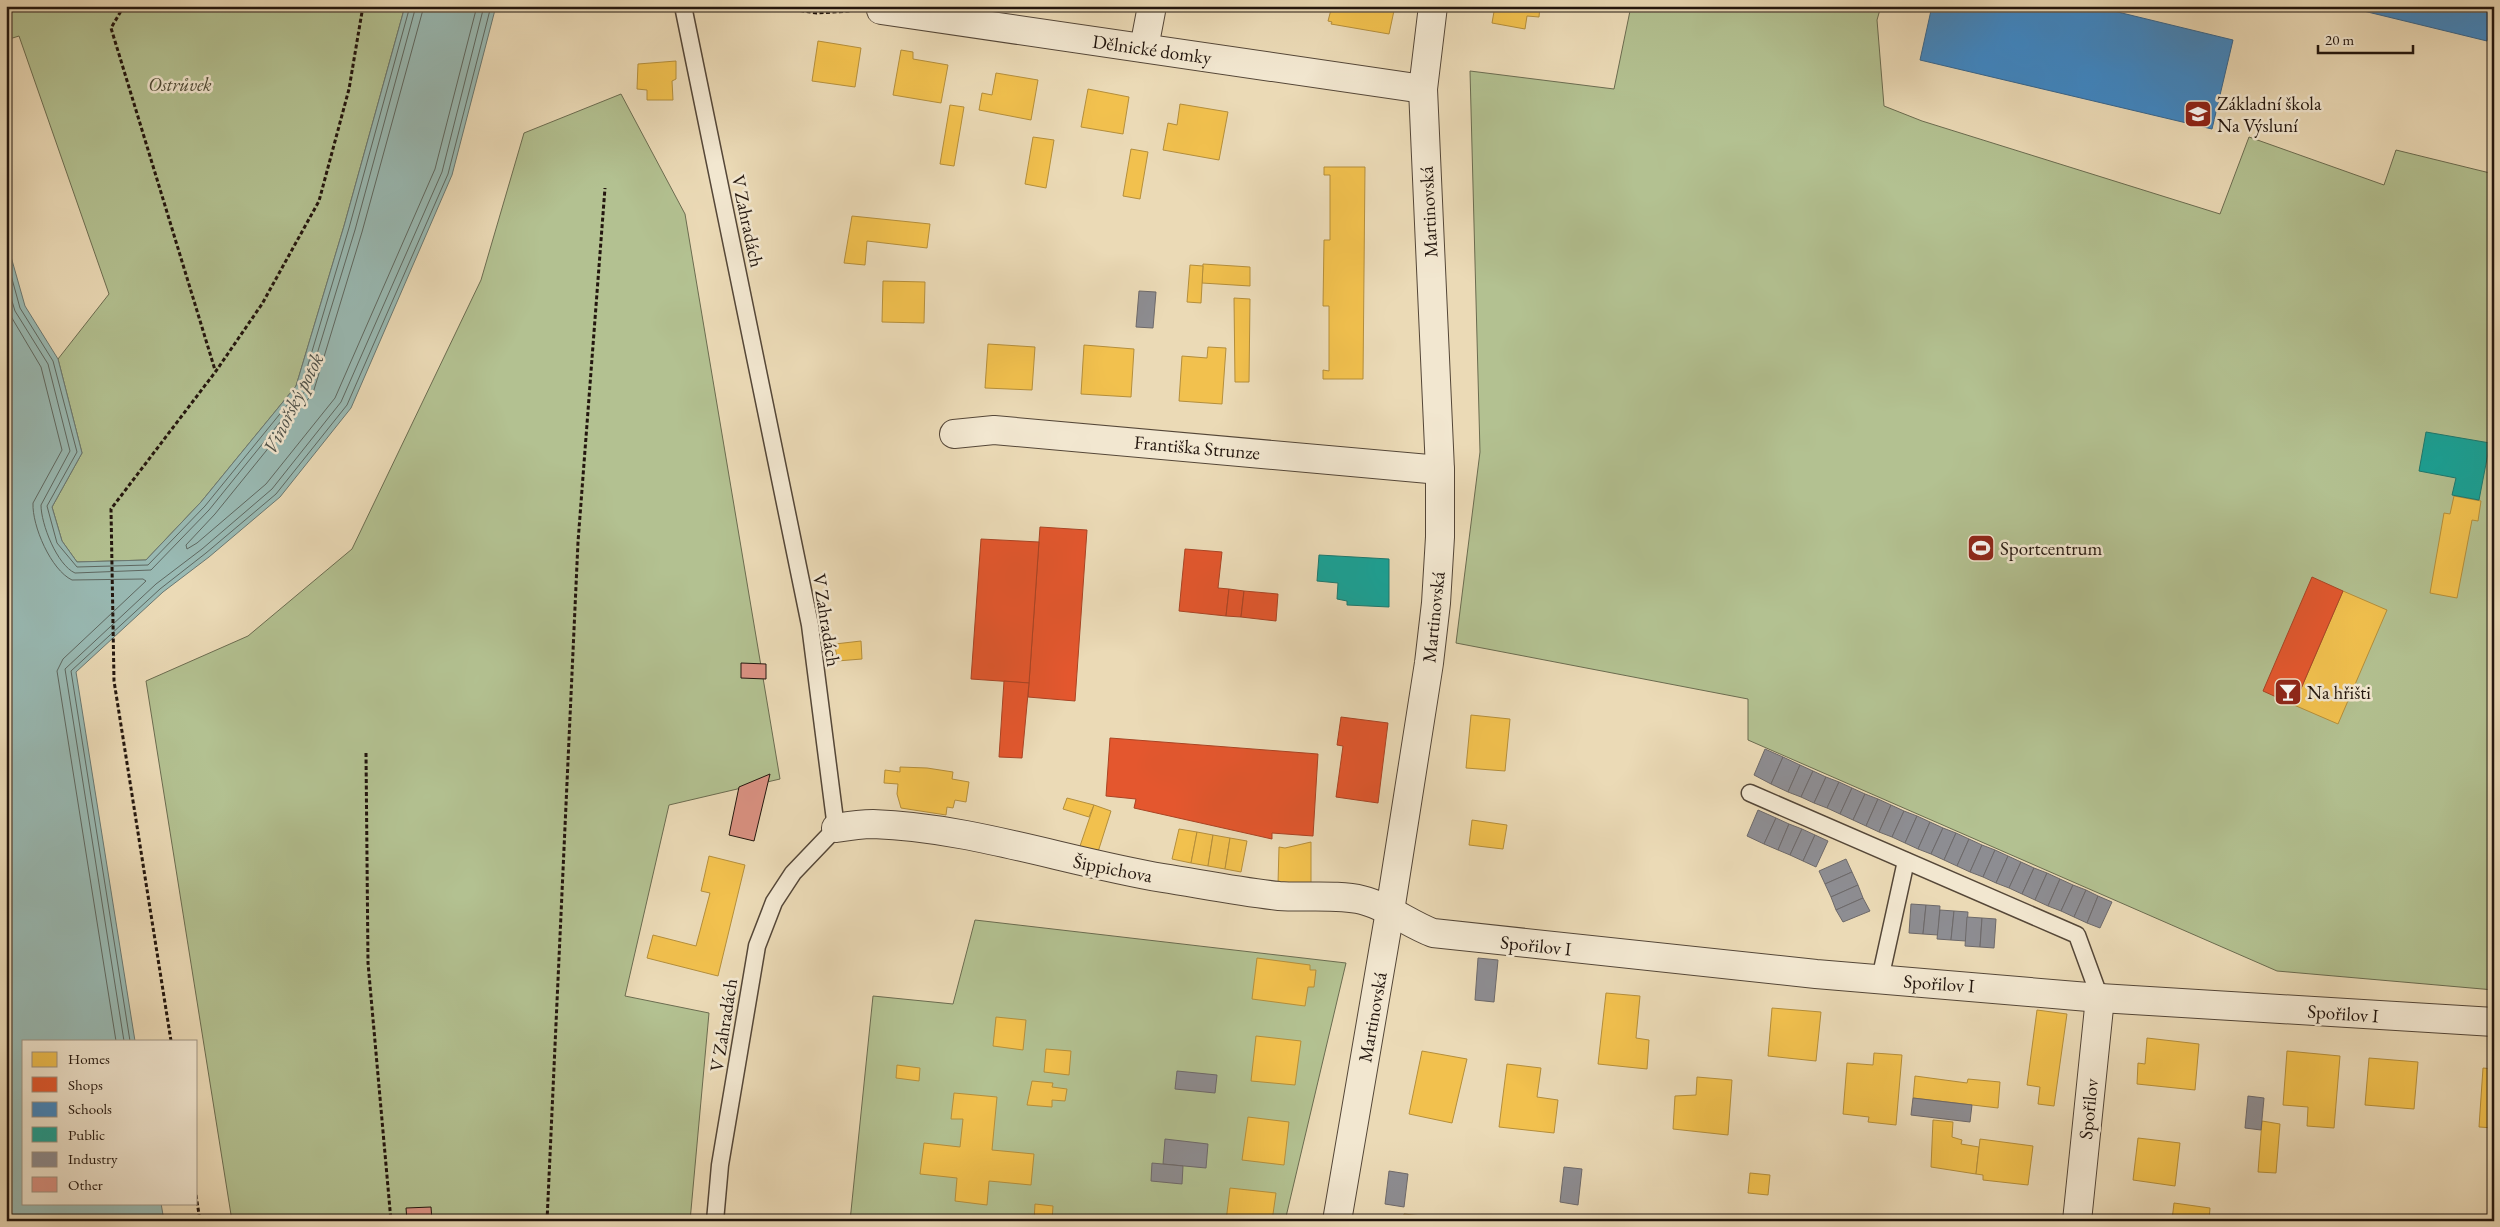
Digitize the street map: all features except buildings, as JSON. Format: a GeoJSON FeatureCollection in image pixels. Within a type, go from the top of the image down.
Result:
{"type":"FeatureCollection","features":[{"type":"Feature","properties":{"kind":"street"},"geometry":{"type":"LineString","coordinates":[[1144,48],[1152,6]]}},
{"type":"Feature","properties":{"kind":"street","name":"Martinovská"},"geometry":{"type":"LineString","coordinates":[[1337,1221],[1390,911],[1429,663],[1436,603],[1440,537],[1440,470],[1423,89],[1433,6]]}},
{"type":"Feature","properties":{"kind":"street","name":"Dělnické domky"},"geometry":{"type":"LineString","coordinates":[[880,8],[1423,89]]}},
{"type":"Feature","properties":{"kind":"street","name":"Františka Strunze"},"geometry":{"type":"LineString","coordinates":[[954,434],[994,430],[1440,470]]}},
{"type":"Feature","properties":{"kind":"street","name":"Šippichova"},"geometry":{"type":"LineString","coordinates":[[836,828],[872,824],[926,829],[1021,847],[1070,860],[1140,874],[1278,896],[1361,900],[1390,911]]}},
{"type":"Feature","properties":{"kind":"street","name":"Spořilov I"},"geometry":{"type":"LineString","coordinates":[[1390,911],[1416,926],[1434,933],[1627,955],[2100,998],[2494,1022]]}},
{"type":"Feature","properties":{"kind":"street","name":"Spořilov"},"geometry":{"type":"LineString","coordinates":[[2077,1221],[2100,998]]}},
{"type":"Feature","properties":{"kind":"lane","name":"V Zahradách"},"geometry":{"type":"LineString","coordinates":[[682,6],[810,625],[836,828],[793,873],[774,902],[757,946],[720,1165],[715,1221]]}},
{"type":"Feature","properties":{"kind":"lane"},"geometry":{"type":"LineString","coordinates":[[1750,793],[2077,936],[2100,998]]}},
{"type":"Feature","properties":{"kind":"lane"},"geometry":{"type":"LineString","coordinates":[[1880,979],[1906,861]]}},
{"type":"Feature","properties":{"kind":"path"},"geometry":{"type":"LineString","coordinates":[[124,6],[110,28],[216,370]]}},
{"type":"Feature","properties":{"kind":"path"},"geometry":{"type":"LineString","coordinates":[[172,1040],[114,681],[111,509],[216,370],[262,304],[319,201],[349,89],[362,6]]}},
{"type":"Feature","properties":{"kind":"path"},"geometry":{"type":"LineString","coordinates":[[768,6],[818,13]]}},
{"type":"Feature","properties":{"kind":"path"},"geometry":{"type":"LineString","coordinates":[[547,1221],[578,542],[605,188]]}},
{"type":"Feature","properties":{"kind":"path"},"geometry":{"type":"LineString","coordinates":[[366,753],[368,963],[391,1221]]}},
{"type":"Feature","properties":{"kind":"path"},"geometry":{"type":"LineString","coordinates":[[197,1204],[200,1221]]}},
{"type":"Feature","properties":{"kind":"green space","name":"Ostrůvek"},"geometry":{"type":"Polygon","coordinates":[[[6,6],[405,6],[344,226],[296,386],[201,502],[146,560],[77,562],[62,541],[52,507],[82,453],[58,359],[109,294],[19,36],[6,40],[6,6]]]}},
{"type":"Feature","properties":{"kind":"green space","name":"Sportcentrum"},"geometry":{"type":"Polygon","coordinates":[[[1631,6],[1881,6],[1877,20],[1884,106],[1922,121],[2220,214],[2249,137],[2384,185],[2396,150],[2494,174],[2494,990],[2277,971],[1748,740],[1748,699],[1456,643],[1480,452],[1470,71],[1614,89],[1631,6]]]}},
{"type":"Feature","properties":{"kind":"green space"},"geometry":{"type":"Polygon","coordinates":[[[621,94],[685,214],[780,779],[669,805],[625,996],[709,1013],[690,1221],[232,1221],[146,681],[248,636],[352,549],[481,280],[524,133],[621,94]]]}},
{"type":"Feature","properties":{"kind":"green space"},"geometry":{"type":"Polygon","coordinates":[[[975,920],[1346,963],[1285,1221],[850,1221],[873,996],[953,1004],[975,920]]]}},
{"type":"Feature","properties":{"kind":"water","name":"Vinořský potok"},"geometry":{"type":"Polygon","coordinates":[[[405,6],[496,6],[452,175],[351,408],[280,497],[209,557],[163,592],[76,672],[135,1040],[22,1040],[22,1204],[161,1204],[164,1221],[6,1221],[6,239],[25,306],[58,359],[82,453],[52,507],[62,541],[77,562],[146,560],[201,502],[296,386],[344,226],[405,6]]]}},
{"type":"Feature","properties":{"kind":"place","name":"Základní škola Na Výsluní"},"geometry":{"type":"Point","coordinates":[2198,114]}},
{"type":"Feature","properties":{"kind":"place","name":"Sportcentrum"},"geometry":{"type":"Point","coordinates":[1981,548]}},
{"type":"Feature","properties":{"kind":"place","name":"Na hřišti"},"geometry":{"type":"Point","coordinates":[2288,692]}}]}
